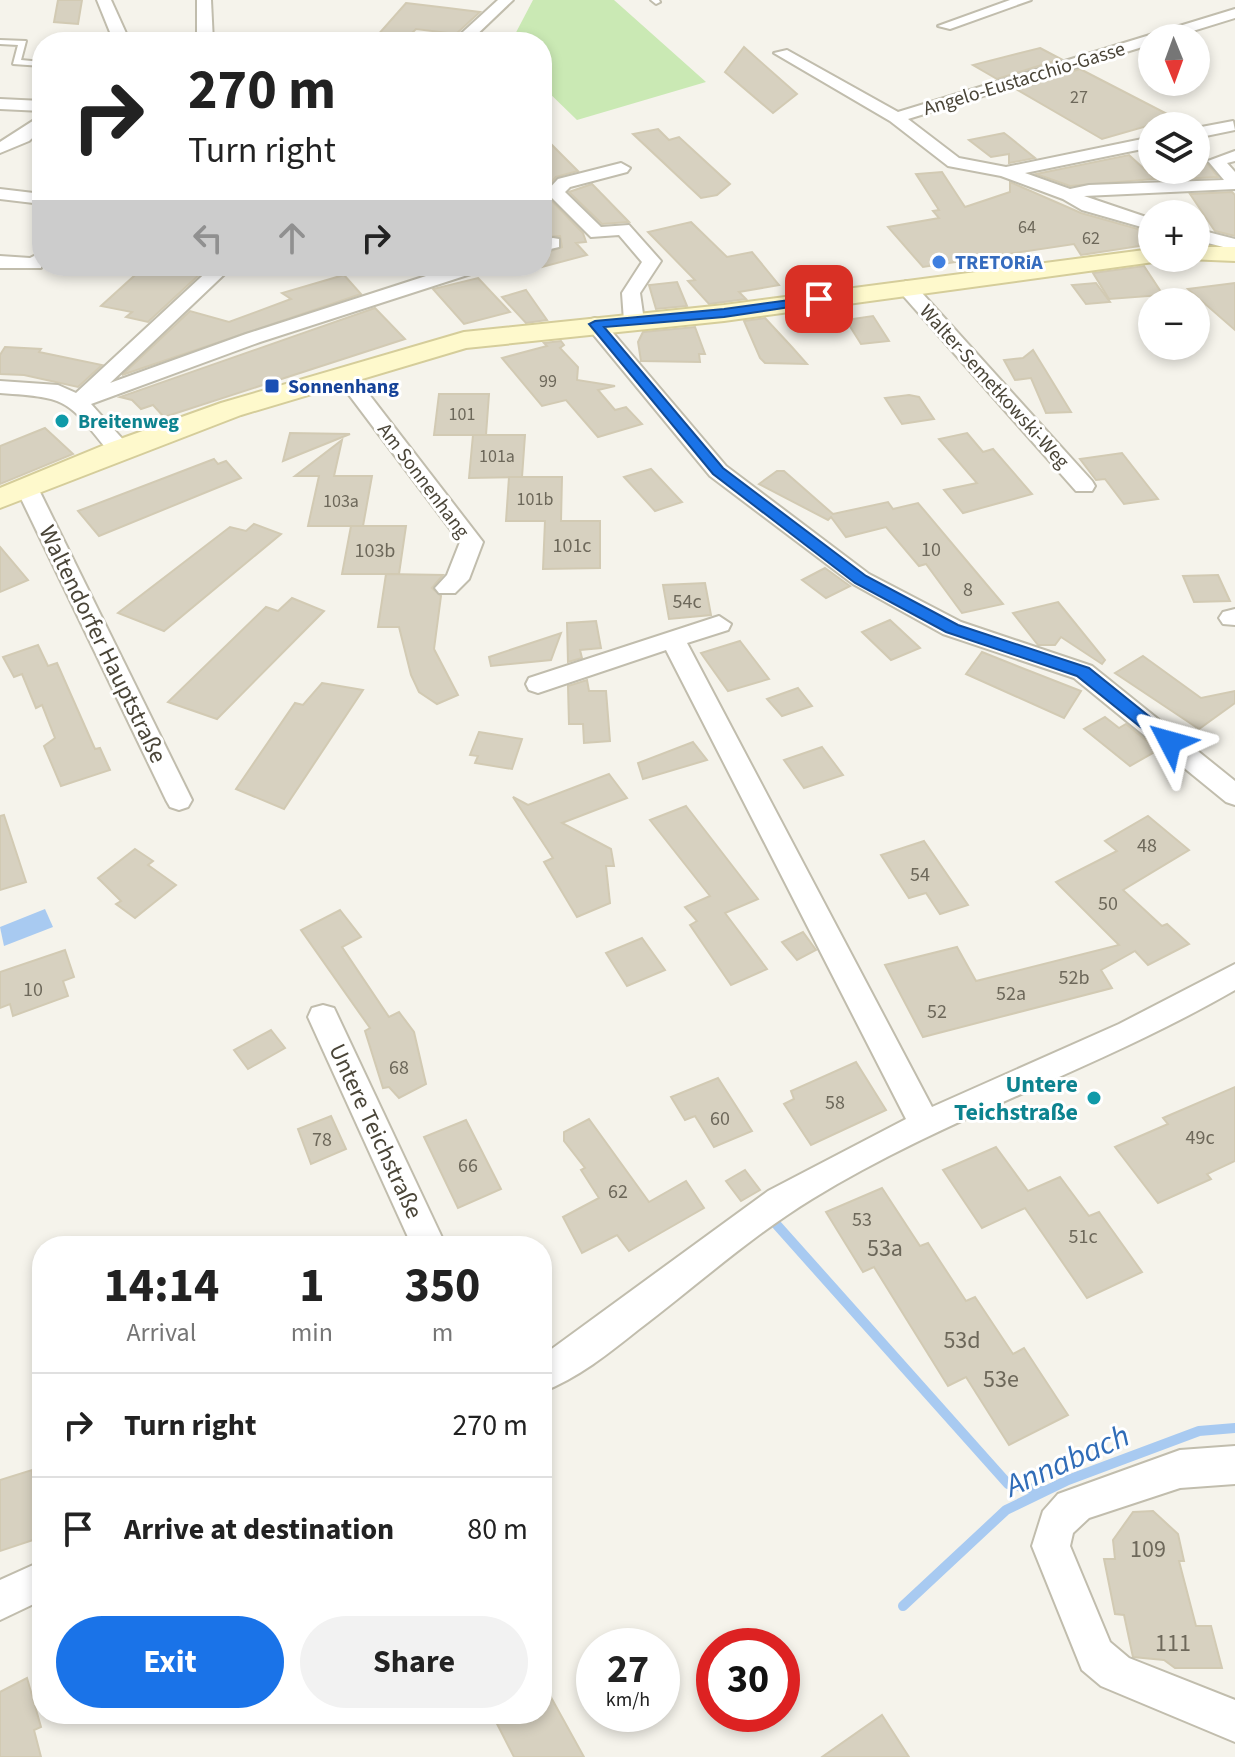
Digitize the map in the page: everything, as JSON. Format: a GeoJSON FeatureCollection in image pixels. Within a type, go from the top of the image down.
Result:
{"type":"FeatureCollection","features":[{"type":"Feature","properties":{"kind":"main road"},"geometry":{"type":"LineString","coordinates":[[1210,254],[1235,254]]}},
{"type":"Feature","properties":{"kind":"main road"},"geometry":{"type":"LineString","coordinates":[[0,499],[119,449],[231,409],[464,340],[724,313],[1138,258]]}},
{"type":"Feature","properties":{"kind":"street"},"geometry":{"type":"LineString","coordinates":[[104,0],[118,32]]}},
{"type":"Feature","properties":{"kind":"street"},"geometry":{"type":"LineString","coordinates":[[204,0],[205,32]]}},
{"type":"Feature","properties":{"kind":"street"},"geometry":{"type":"LineString","coordinates":[[471,32],[506,0]]}},
{"type":"Feature","properties":{"kind":"street"},"geometry":{"type":"LineString","coordinates":[[945,26],[1024,0]]}},
{"type":"Feature","properties":{"kind":"street","name":"Angelo-Eustacchio-Gasse"},"geometry":{"type":"LineString","coordinates":[[1199,24],[1235,13]]}},
{"type":"Feature","properties":{"kind":"street","name":"Angelo-Eustacchio-Gasse"},"geometry":{"type":"LineString","coordinates":[[896,118],[1138,43]]}},
{"type":"Feature","properties":{"kind":"street","name":"Angelo-Eustacchio-Gasse"},"geometry":{"type":"LineString","coordinates":[[782,53],[896,118],[954,162],[1005,172]]}},
{"type":"Feature","properties":{"kind":"street"},"geometry":{"type":"LineString","coordinates":[[0,104],[32,106]]}},
{"type":"Feature","properties":{"kind":"street"},"geometry":{"type":"LineString","coordinates":[[1210,130],[1233,126]]}},
{"type":"Feature","properties":{"kind":"street"},"geometry":{"type":"LineString","coordinates":[[0,148],[32,129]]}},
{"type":"Feature","properties":{"kind":"street"},"geometry":{"type":"LineString","coordinates":[[1005,172],[1138,145]]}},
{"type":"Feature","properties":{"kind":"street"},"geometry":{"type":"LineString","coordinates":[[1069,195],[1089,190],[1231,185],[1234,181],[1216,161],[1235,156]]}},
{"type":"Feature","properties":{"kind":"street"},"geometry":{"type":"LineString","coordinates":[[621,168],[564,183],[555,192],[597,233],[623,229],[652,261],[631,293],[634,321]]}},
{"type":"Feature","properties":{"kind":"street"},"geometry":{"type":"LineString","coordinates":[[1005,172],[1069,195],[1088,206],[1138,221]]}},
{"type":"Feature","properties":{"kind":"street"},"geometry":{"type":"LineString","coordinates":[[0,194],[32,198]]}},
{"type":"Feature","properties":{"kind":"street"},"geometry":{"type":"LineString","coordinates":[[1210,238],[1235,245]]}},
{"type":"Feature","properties":{"kind":"street"},"geometry":{"type":"LineString","coordinates":[[0,262],[32,263]]}},
{"type":"Feature","properties":{"kind":"street"},"geometry":{"type":"LineString","coordinates":[[78,402],[213,276]]}},
{"type":"Feature","properties":{"kind":"street"},"geometry":{"type":"LineString","coordinates":[[78,402],[253,338],[445,276]]}},
{"type":"Feature","properties":{"kind":"street","name":"Walter-Semetkowski-Weg"},"geometry":{"type":"LineString","coordinates":[[906,287],[1084,486]]}},
{"type":"Feature","properties":{"kind":"street"},"geometry":{"type":"LineString","coordinates":[[595,324],[718,471],[861,579],[952,628],[1083,672],[1235,795]]}},
{"type":"Feature","properties":{"kind":"street","name":"Am Sonnenhang"},"geometry":{"type":"LineString","coordinates":[[344,375],[472,542],[457,579],[447,588]]}},
{"type":"Feature","properties":{"kind":"street"},"geometry":{"type":"LineString","coordinates":[[0,387],[58,391],[78,402],[119,449]]}},
{"type":"Feature","properties":{"kind":"street","name":"Waltendorfer Hauptstraße"},"geometry":{"type":"LineString","coordinates":[[27,488],[179,800]]}},
{"type":"Feature","properties":{"kind":"street"},"geometry":{"type":"LineString","coordinates":[[538,684],[719,624]]}},
{"type":"Feature","properties":{"kind":"street"},"geometry":{"type":"LineString","coordinates":[[672,638],[925,1124]]}},
{"type":"Feature","properties":{"kind":"street"},"geometry":{"type":"LineString","coordinates":[[552,1371],[801,1188],[925,1124],[1186,1006],[1235,976]]}},
{"type":"Feature","properties":{"kind":"street","name":"Untere Teichstraße"},"geometry":{"type":"LineString","coordinates":[[323,1017],[424,1236]]}},
{"type":"Feature","properties":{"kind":"street"},"geometry":{"type":"LineString","coordinates":[[1235,1465],[1180,1469],[1084,1501],[1071,1507],[1056,1524],[1051,1546],[1096,1656],[1115,1672],[1235,1721]]}},
{"type":"Feature","properties":{"kind":"street"},"geometry":{"type":"LineString","coordinates":[[0,1600],[32,1585]]}},
{"type":"Feature","properties":{"kind":"lane"},"geometry":{"type":"LineString","coordinates":[[0,42],[23,43],[16,62],[32,63]]}},
{"type":"Feature","properties":{"kind":"green space"},"geometry":{"type":"Polygon","coordinates":[[[533,0],[614,0],[706,82],[577,120],[552,96],[552,32],[516,32],[533,0]]]}},
{"type":"Feature","properties":{"kind":"water"},"geometry":{"type":"Polygon","coordinates":[[[45,909],[53,927],[4,946],[0,927],[45,909]]]}},
{"type":"Feature","properties":{"kind":"building"},"geometry":{"type":"Polygon","coordinates":[[[58,0],[82,0],[78,24],[54,22],[58,0]]]}},
{"type":"Feature","properties":{"kind":"building"},"geometry":{"type":"Polygon","coordinates":[[[406,3],[480,12],[458,32],[416,29],[413,32],[380,32],[406,3]]]}},
{"type":"Feature","properties":{"kind":"building"},"geometry":{"type":"Polygon","coordinates":[[[744,47],[797,94],[773,113],[725,72],[744,47]]]}},
{"type":"Feature","properties":{"kind":"building"},"geometry":{"type":"Polygon","coordinates":[[[1040,48],[1061,59],[997,79],[973,65],[1040,48]]]}},
{"type":"Feature","properties":{"kind":"building"},"geometry":{"type":"Polygon","coordinates":[[[1080,69],[1163,112],[1138,112],[1138,129],[1102,139],[1016,89],[1080,69]]]}},
{"type":"Feature","properties":{"kind":"building"},"geometry":{"type":"Polygon","coordinates":[[[658,129],[669,140],[679,137],[730,184],[717,195],[701,198],[633,134],[658,129]]]}},
{"type":"Feature","properties":{"kind":"building"},"geometry":{"type":"Polygon","coordinates":[[[1004,133],[1035,158],[1009,163],[1009,154],[991,157],[969,140],[1004,133]]]}},
{"type":"Feature","properties":{"kind":"building"},"geometry":{"type":"Polygon","coordinates":[[[552,145],[578,171],[556,177],[552,182],[552,145]]]}},
{"type":"Feature","properties":{"kind":"building"},"geometry":{"type":"Polygon","coordinates":[[[1129,155],[1138,163],[1138,180],[1070,186],[1036,174],[1129,155]]]}},
{"type":"Feature","properties":{"kind":"building"},"geometry":{"type":"Polygon","coordinates":[[[1210,167],[1218,177],[1210,177],[1210,167]]]}},
{"type":"Feature","properties":{"kind":"building"},"geometry":{"type":"Polygon","coordinates":[[[942,172],[965,207],[1010,192],[1010,182],[1081,213],[1138,229],[1138,246],[1081,255],[1074,244],[923,267],[888,227],[939,218],[933,211],[939,210],[916,174],[942,172]]]}},
{"type":"Feature","properties":{"kind":"building"},"geometry":{"type":"Polygon","coordinates":[[[592,184],[629,222],[602,224],[569,192],[592,184]]]}},
{"type":"Feature","properties":{"kind":"building"},"geometry":{"type":"Polygon","coordinates":[[[1232,192],[1235,195],[1235,236],[1215,231],[1210,224],[1210,200],[1194,200],[1190,194],[1232,192]]]}},
{"type":"Feature","properties":{"kind":"building"},"geometry":{"type":"Polygon","coordinates":[[[552,201],[583,233],[586,242],[576,243],[587,255],[552,264],[552,250],[562,247],[560,236],[552,236],[552,201]]]}},
{"type":"Feature","properties":{"kind":"building"},"geometry":{"type":"Polygon","coordinates":[[[691,222],[727,257],[752,252],[779,285],[739,292],[746,299],[709,304],[688,281],[695,280],[648,232],[691,222]]]}},
{"type":"Feature","properties":{"kind":"building"},"geometry":{"type":"Polygon","coordinates":[[[1138,267],[1138,272],[1148,272],[1158,288],[1138,288],[1138,297],[1109,299],[1093,273],[1138,267]]]}},
{"type":"Feature","properties":{"kind":"building"},"geometry":{"type":"Polygon","coordinates":[[[134,276],[198,276],[148,322],[126,317],[132,312],[101,306],[134,276]]]}},
{"type":"Feature","properties":{"kind":"building"},"geometry":{"type":"Polygon","coordinates":[[[345,276],[361,294],[122,375],[190,311],[229,322],[291,299],[282,293],[345,276]]]}},
{"type":"Feature","properties":{"kind":"building"},"geometry":{"type":"Polygon","coordinates":[[[478,278],[510,312],[464,324],[433,289],[478,278]]]}},
{"type":"Feature","properties":{"kind":"building"},"geometry":{"type":"Polygon","coordinates":[[[677,282],[687,306],[656,309],[649,285],[677,282]]]}},
{"type":"Feature","properties":{"kind":"building"},"geometry":{"type":"Polygon","coordinates":[[[1096,283],[1110,302],[1086,304],[1072,285],[1096,283]]]}},
{"type":"Feature","properties":{"kind":"building"},"geometry":{"type":"Polygon","coordinates":[[[1235,283],[1235,330],[1210,308],[1210,288],[1196,288],[1235,283]]]}},
{"type":"Feature","properties":{"kind":"building"},"geometry":{"type":"Polygon","coordinates":[[[526,290],[547,320],[526,323],[502,297],[526,290]]]}},
{"type":"Feature","properties":{"kind":"building"},"geometry":{"type":"Polygon","coordinates":[[[375,308],[405,339],[164,417],[153,405],[141,409],[132,400],[120,397],[375,308]]]}},
{"type":"Feature","properties":{"kind":"building"},"geometry":{"type":"Polygon","coordinates":[[[873,316],[889,341],[861,344],[846,320],[873,316]]]}},
{"type":"Feature","properties":{"kind":"building"},"geometry":{"type":"Polygon","coordinates":[[[765,318],[807,364],[765,363],[760,358],[744,321],[765,318]]]}},
{"type":"Feature","properties":{"kind":"building"},"geometry":{"type":"Polygon","coordinates":[[[695,327],[705,354],[699,354],[700,362],[641,361],[638,342],[643,332],[695,327]]]}},
{"type":"Feature","properties":{"kind":"building"},"geometry":{"type":"Polygon","coordinates":[[[561,341],[564,345],[560,348],[578,367],[577,380],[615,386],[598,390],[615,410],[626,407],[642,424],[598,437],[566,400],[542,406],[502,358],[547,346],[544,343],[561,341]]]}},
{"type":"Feature","properties":{"kind":"building"},"geometry":{"type":"Polygon","coordinates":[[[5,347],[41,349],[39,352],[102,365],[78,387],[24,375],[0,374],[0,355],[5,347]]]}},
{"type":"Feature","properties":{"kind":"building"},"geometry":{"type":"Polygon","coordinates":[[[1033,350],[1071,412],[1046,413],[1031,378],[1015,380],[1004,360],[1023,358],[1033,350]]]}},
{"type":"Feature","properties":{"kind":"building"},"geometry":{"type":"Polygon","coordinates":[[[439,394],[489,394],[486,435],[434,435],[439,394]]]}},
{"type":"Feature","properties":{"kind":"building"},"geometry":{"type":"Polygon","coordinates":[[[919,397],[934,419],[902,424],[885,398],[919,397]]]}},
{"type":"Feature","properties":{"kind":"building"},"geometry":{"type":"Polygon","coordinates":[[[45,428],[73,454],[0,484],[0,446],[45,428]]]}},
{"type":"Feature","properties":{"kind":"building"},"geometry":{"type":"Polygon","coordinates":[[[290,433],[350,434],[283,461],[290,433]]]}},
{"type":"Feature","properties":{"kind":"building"},"geometry":{"type":"Polygon","coordinates":[[[967,433],[983,452],[993,449],[1032,494],[963,513],[944,490],[977,483],[939,439],[967,433]]]}},
{"type":"Feature","properties":{"kind":"building"},"geometry":{"type":"Polygon","coordinates":[[[473,435],[525,435],[522,477],[469,478],[473,435]]]}},
{"type":"Feature","properties":{"kind":"building"},"geometry":{"type":"Polygon","coordinates":[[[342,440],[334,476],[372,476],[363,526],[308,526],[319,476],[295,476],[342,440]]]}},
{"type":"Feature","properties":{"kind":"building"},"geometry":{"type":"Polygon","coordinates":[[[1122,453],[1158,499],[1124,504],[1105,479],[1096,480],[1080,459],[1122,453]]]}},
{"type":"Feature","properties":{"kind":"building"},"geometry":{"type":"Polygon","coordinates":[[[214,459],[218,464],[226,461],[241,478],[99,536],[78,511],[214,459]]]}},
{"type":"Feature","properties":{"kind":"building"},"geometry":{"type":"Polygon","coordinates":[[[651,469],[682,502],[655,511],[624,477],[651,469]]]}},
{"type":"Feature","properties":{"kind":"building"},"geometry":{"type":"Polygon","coordinates":[[[777,471],[784,471],[833,514],[888,502],[893,509],[918,503],[1003,604],[962,613],[926,564],[919,566],[886,527],[846,537],[831,517],[828,520],[759,484],[777,471]]]}},
{"type":"Feature","properties":{"kind":"building"},"geometry":{"type":"Polygon","coordinates":[[[509,477],[562,477],[561,521],[600,521],[600,568],[543,569],[545,521],[506,521],[509,477]]]}},
{"type":"Feature","properties":{"kind":"building"},"geometry":{"type":"Polygon","coordinates":[[[254,524],[281,534],[164,631],[118,613],[230,527],[246,531],[254,524]]]}},
{"type":"Feature","properties":{"kind":"building"},"geometry":{"type":"Polygon","coordinates":[[[351,526],[406,526],[399,574],[342,574],[351,526]]]}},
{"type":"Feature","properties":{"kind":"building"},"geometry":{"type":"Polygon","coordinates":[[[0,547],[28,580],[0,592],[0,547]]]}},
{"type":"Feature","properties":{"kind":"building"},"geometry":{"type":"Polygon","coordinates":[[[825,568],[850,586],[826,598],[802,580],[825,568]]]}},
{"type":"Feature","properties":{"kind":"building"},"geometry":{"type":"Polygon","coordinates":[[[386,574],[443,575],[432,588],[441,596],[434,649],[458,695],[437,704],[419,692],[411,675],[399,627],[378,627],[386,574]]]}},
{"type":"Feature","properties":{"kind":"building"},"geometry":{"type":"Polygon","coordinates":[[[1218,575],[1230,601],[1194,602],[1183,576],[1218,575]]]}},
{"type":"Feature","properties":{"kind":"building"},"geometry":{"type":"Polygon","coordinates":[[[705,583],[711,615],[669,619],[663,585],[705,583]]]}},
{"type":"Feature","properties":{"kind":"building"},"geometry":{"type":"Polygon","coordinates":[[[292,598],[324,611],[217,719],[168,702],[266,607],[278,611],[292,598]]]}},
{"type":"Feature","properties":{"kind":"building"},"geometry":{"type":"Polygon","coordinates":[[[1058,602],[1105,660],[1102,664],[1061,637],[1055,645],[1038,645],[1013,613],[1058,602]]]}},
{"type":"Feature","properties":{"kind":"building"},"geometry":{"type":"Polygon","coordinates":[[[890,620],[920,648],[891,660],[862,632],[890,620]]]}},
{"type":"Feature","properties":{"kind":"building"},"geometry":{"type":"Polygon","coordinates":[[[596,621],[601,648],[580,650],[582,658],[568,662],[567,623],[596,621]]]}},
{"type":"Feature","properties":{"kind":"building"},"geometry":{"type":"Polygon","coordinates":[[[561,633],[551,660],[491,666],[489,657],[561,633]]]}},
{"type":"Feature","properties":{"kind":"building"},"geometry":{"type":"Polygon","coordinates":[[[740,641],[769,679],[728,691],[701,653],[740,641]]]}},
{"type":"Feature","properties":{"kind":"building"},"geometry":{"type":"Polygon","coordinates":[[[38,645],[48,666],[57,663],[95,749],[100,748],[110,770],[61,786],[44,746],[55,738],[42,705],[36,708],[22,674],[14,677],[3,657],[38,645]]]}},
{"type":"Feature","properties":{"kind":"building"},"geometry":{"type":"Polygon","coordinates":[[[982,652],[1081,691],[1064,718],[966,674],[982,652]]]}},
{"type":"Feature","properties":{"kind":"building"},"geometry":{"type":"Polygon","coordinates":[[[1143,656],[1201,698],[1235,691],[1235,703],[1199,729],[1115,673],[1143,656]]]}},
{"type":"Feature","properties":{"kind":"building"},"geometry":{"type":"Polygon","coordinates":[[[587,680],[589,691],[606,691],[610,741],[584,743],[583,724],[569,724],[568,686],[587,680]]]}},
{"type":"Feature","properties":{"kind":"building"},"geometry":{"type":"Polygon","coordinates":[[[322,683],[363,690],[284,809],[236,789],[295,703],[303,705],[322,683]]]}},
{"type":"Feature","properties":{"kind":"building"},"geometry":{"type":"Polygon","coordinates":[[[798,688],[812,706],[782,716],[767,699],[798,688]]]}},
{"type":"Feature","properties":{"kind":"building"},"geometry":{"type":"Polygon","coordinates":[[[1105,717],[1119,728],[1126,724],[1158,750],[1130,766],[1084,729],[1105,717]]]}},
{"type":"Feature","properties":{"kind":"building"},"geometry":{"type":"Polygon","coordinates":[[[479,732],[522,739],[512,769],[475,763],[478,756],[470,755],[479,732]]]}},
{"type":"Feature","properties":{"kind":"building"},"geometry":{"type":"Polygon","coordinates":[[[693,742],[707,760],[643,779],[638,763],[693,742]]]}},
{"type":"Feature","properties":{"kind":"building"},"geometry":{"type":"Polygon","coordinates":[[[822,747],[843,775],[804,788],[784,760],[822,747]]]}},
{"type":"Feature","properties":{"kind":"building"},"geometry":{"type":"Polygon","coordinates":[[[609,774],[627,798],[562,823],[611,849],[614,866],[606,866],[610,903],[577,917],[544,862],[553,858],[513,797],[528,805],[609,774]]]}},
{"type":"Feature","properties":{"kind":"building"},"geometry":{"type":"Polygon","coordinates":[[[686,806],[758,899],[725,913],[767,969],[731,985],[690,925],[697,921],[685,907],[710,896],[650,820],[686,806]]]}},
{"type":"Feature","properties":{"kind":"building"},"geometry":{"type":"Polygon","coordinates":[[[4,815],[26,882],[0,890],[0,816],[4,815]]]}},
{"type":"Feature","properties":{"kind":"building"},"geometry":{"type":"Polygon","coordinates":[[[1148,816],[1189,850],[1123,890],[1162,926],[1167,924],[1189,944],[1148,965],[1135,951],[1101,970],[1112,988],[923,1037],[885,965],[957,947],[976,981],[1119,945],[1056,882],[1117,851],[1105,841],[1148,816]]]}},
{"type":"Feature","properties":{"kind":"building"},"geometry":{"type":"Polygon","coordinates":[[[924,841],[968,905],[940,914],[926,893],[909,898],[881,855],[924,841]]]}},
{"type":"Feature","properties":{"kind":"building"},"geometry":{"type":"Polygon","coordinates":[[[135,849],[153,861],[148,865],[176,885],[135,918],[116,904],[121,901],[98,878],[135,849]]]}},
{"type":"Feature","properties":{"kind":"building"},"geometry":{"type":"Polygon","coordinates":[[[340,910],[361,937],[342,947],[389,1017],[399,1012],[414,1032],[426,1084],[399,1098],[389,1087],[383,1088],[365,1031],[370,1028],[301,930],[340,910]]]}},
{"type":"Feature","properties":{"kind":"building"},"geometry":{"type":"Polygon","coordinates":[[[803,932],[816,950],[797,960],[782,942],[803,932]]]}},
{"type":"Feature","properties":{"kind":"building"},"geometry":{"type":"Polygon","coordinates":[[[642,938],[665,970],[627,986],[606,953],[642,938]]]}},
{"type":"Feature","properties":{"kind":"building"},"geometry":{"type":"Polygon","coordinates":[[[65,950],[74,977],[63,981],[68,996],[13,1016],[10,1004],[0,1008],[0,972],[65,950]]]}},
{"type":"Feature","properties":{"kind":"building"},"geometry":{"type":"Polygon","coordinates":[[[271,1030],[285,1048],[248,1069],[234,1050],[271,1030]]]}},
{"type":"Feature","properties":{"kind":"building"},"geometry":{"type":"Polygon","coordinates":[[[856,1062],[886,1110],[811,1145],[784,1104],[794,1099],[791,1091],[856,1062]]]}},
{"type":"Feature","properties":{"kind":"building"},"geometry":{"type":"Polygon","coordinates":[[[718,1078],[752,1131],[714,1147],[695,1116],[685,1120],[671,1097],[718,1078]]]}},
{"type":"Feature","properties":{"kind":"building"},"geometry":{"type":"Polygon","coordinates":[[[1235,1087],[1235,1161],[1207,1174],[1211,1179],[1158,1203],[1115,1147],[1168,1124],[1163,1118],[1235,1087]]]}},
{"type":"Feature","properties":{"kind":"building"},"geometry":{"type":"Polygon","coordinates":[[[331,1116],[346,1149],[311,1164],[298,1129],[331,1116]]]}},
{"type":"Feature","properties":{"kind":"building"},"geometry":{"type":"Polygon","coordinates":[[[589,1119],[649,1202],[686,1181],[704,1208],[629,1251],[617,1235],[582,1253],[563,1217],[599,1198],[581,1170],[585,1168],[564,1141],[564,1132],[589,1119]]]}},
{"type":"Feature","properties":{"kind":"building"},"geometry":{"type":"Polygon","coordinates":[[[466,1120],[501,1189],[458,1208],[424,1137],[466,1120]]]}},
{"type":"Feature","properties":{"kind":"building"},"geometry":{"type":"Polygon","coordinates":[[[996,1147],[1028,1191],[1060,1177],[1089,1216],[1099,1212],[1142,1272],[1087,1298],[1025,1208],[982,1228],[943,1170],[996,1147]]]}},
{"type":"Feature","properties":{"kind":"building"},"geometry":{"type":"Polygon","coordinates":[[[745,1170],[760,1190],[741,1201],[726,1181],[745,1170]]]}},
{"type":"Feature","properties":{"kind":"building"},"geometry":{"type":"Polygon","coordinates":[[[882,1188],[920,1246],[928,1243],[966,1301],[975,1297],[1013,1354],[1024,1348],[1068,1415],[1009,1445],[966,1377],[948,1386],[874,1267],[863,1272],[826,1212],[882,1188]]]}},
{"type":"Feature","properties":{"kind":"building"},"geometry":{"type":"Polygon","coordinates":[[[32,1470],[32,1540],[0,1551],[0,1480],[32,1470]]]}},
{"type":"Feature","properties":{"kind":"building"},"geometry":{"type":"Polygon","coordinates":[[[1153,1511],[1178,1534],[1184,1561],[1179,1561],[1196,1626],[1211,1626],[1222,1668],[1175,1668],[1164,1660],[1133,1657],[1124,1615],[1115,1614],[1104,1559],[1115,1559],[1113,1540],[1133,1512],[1153,1511]]]}},
{"type":"Feature","properties":{"kind":"building"},"geometry":{"type":"Polygon","coordinates":[[[27,1678],[32,1696],[32,1724],[40,1724],[41,1727],[34,1730],[41,1757],[0,1757],[0,1692],[27,1678]]]}},
{"type":"Feature","properties":{"kind":"building"},"geometry":{"type":"Polygon","coordinates":[[[552,1699],[584,1757],[514,1757],[497,1724],[552,1724],[552,1699]]]}},
{"type":"Feature","properties":{"kind":"building"},"geometry":{"type":"Polygon","coordinates":[[[882,1715],[909,1757],[822,1757],[882,1715]]]}},
{"type":"Feature","properties":{"kind":"waterway"},"geometry":{"type":"LineString","coordinates":[[776,1224],[1008,1484],[1042,1491]]}},
{"type":"Feature","properties":{"kind":"waterway","name":"Annabach"},"geometry":{"type":"LineString","coordinates":[[903,1606],[1006,1510],[1068,1480],[1199,1431],[1235,1428]]}},
{"type":"Feature","properties":{"kind":"place","name":"TRETORiA"},"geometry":{"type":"Point","coordinates":[939,262]}},
{"type":"Feature","properties":{"kind":"place","name":"Sonnenhang"},"geometry":{"type":"Point","coordinates":[272,386]}},
{"type":"Feature","properties":{"kind":"place","name":"Breitenweg"},"geometry":{"type":"Point","coordinates":[62,421]}},
{"type":"Feature","properties":{"kind":"place","name":"Untere Teichstraße"},"geometry":{"type":"Point","coordinates":[1094,1098]}},
{"type":"Feature","properties":{"kind":"route"},"geometry":{"type":"LineString","coordinates":[[819,299],[724,313],[595,324],[718,471],[861,579],[952,628],[1083,672],[1170,742]]}}]}
